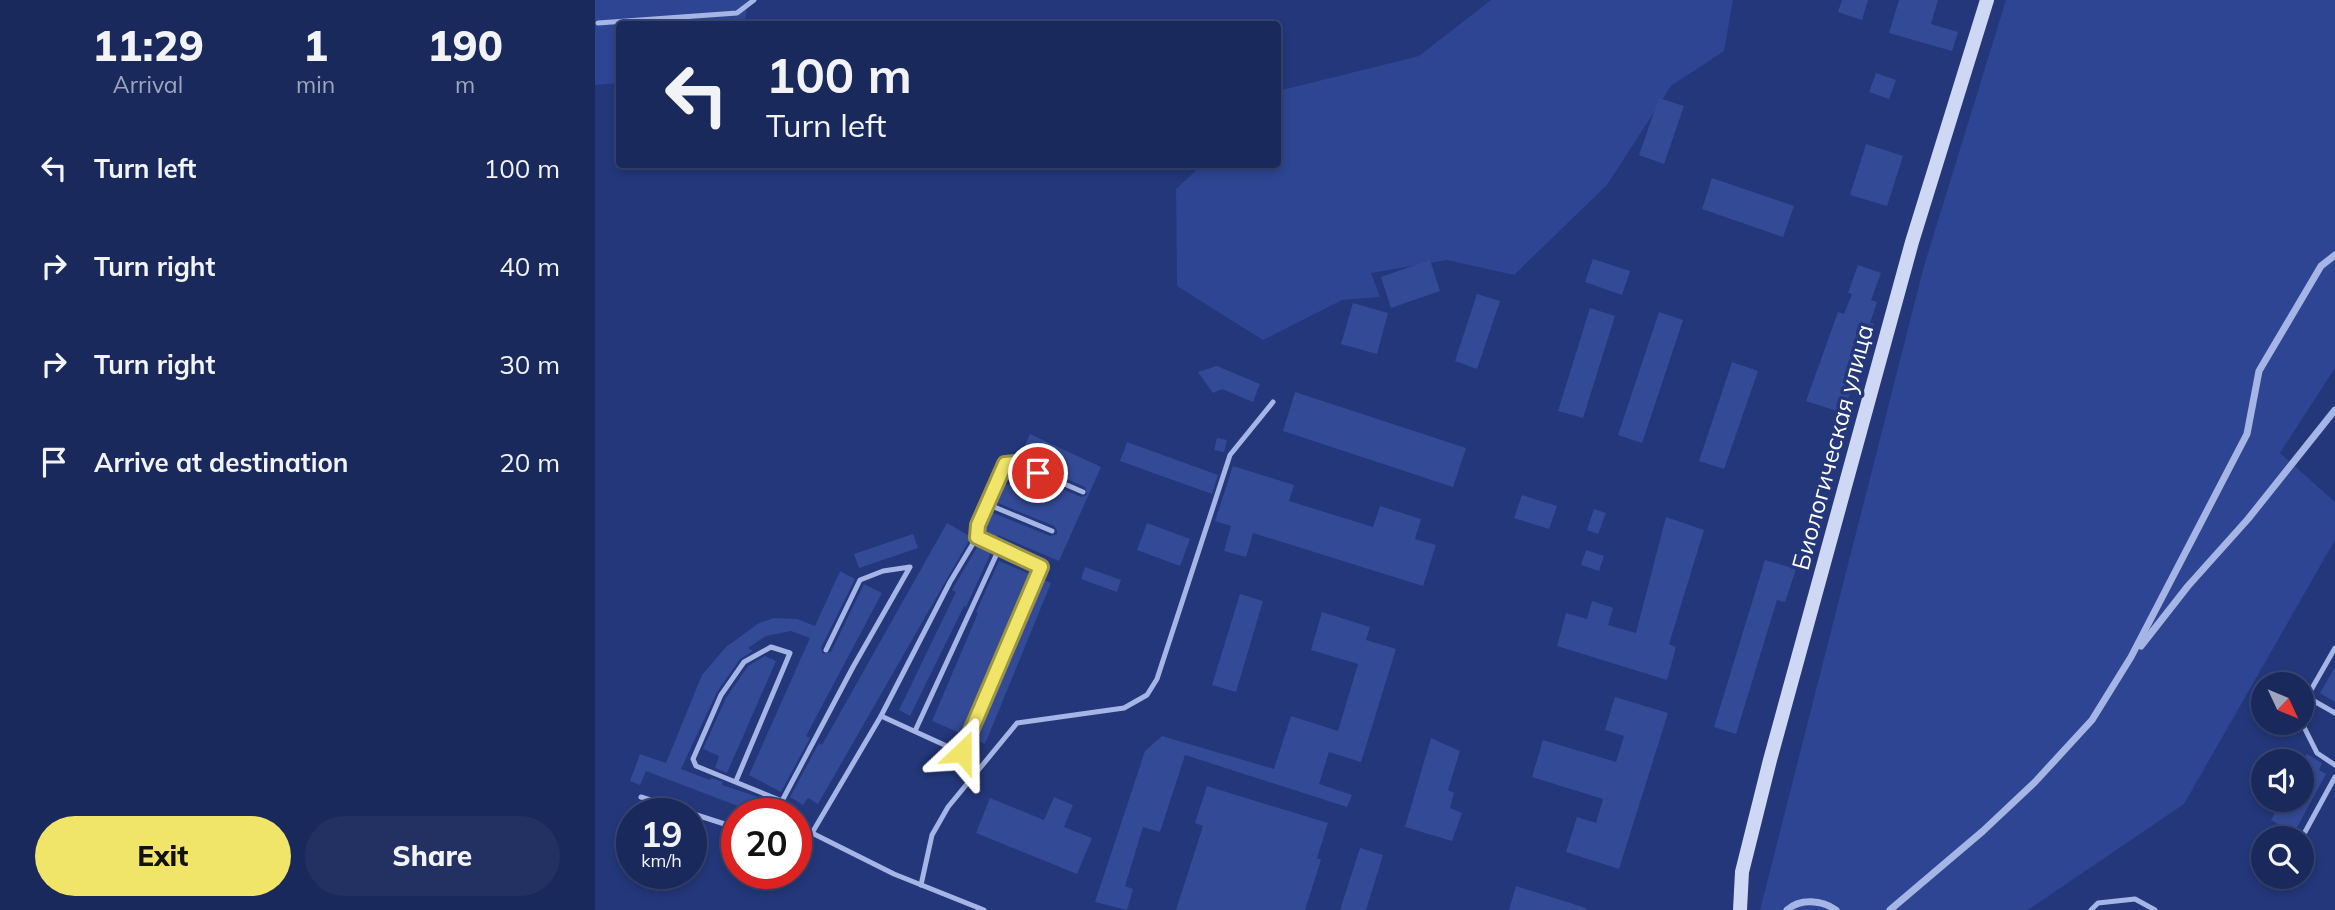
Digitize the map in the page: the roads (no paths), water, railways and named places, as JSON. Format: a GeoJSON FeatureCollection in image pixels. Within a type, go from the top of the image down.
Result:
{"type":"FeatureCollection","features":[{"type":"Feature","properties":{"kind":"street","name":"Биологическая улица"},"geometry":{"type":"LineString","coordinates":[[1740,910],[1742,872],[1770,760],[1912,242],[1987,0]]}},
{"type":"Feature","properties":{"kind":"street"},"geometry":{"type":"LineString","coordinates":[[1890,910],[1983,831],[2035,782],[2092,720],[2131,657],[2247,434],[2259,371],[2321,266],[2335,255]]}},
{"type":"Feature","properties":{"kind":"street"},"geometry":{"type":"LineString","coordinates":[[2131,657],[2188,586],[2248,519],[2335,410]]}},
{"type":"Feature","properties":{"kind":"street"},"geometry":{"type":"LineString","coordinates":[[1787,910],[1790,906],[1808,900],[1830,905],[1836,910]]}},
{"type":"Feature","properties":{"kind":"lane"},"geometry":{"type":"LineString","coordinates":[[626,21],[737,13],[754,0]]}},
{"type":"Feature","properties":{"kind":"lane"},"geometry":{"type":"LineString","coordinates":[[598,23],[616,22]]}},
{"type":"Feature","properties":{"kind":"lane"},"geometry":{"type":"LineString","coordinates":[[921,885],[932,835],[948,807],[1017,723],[1124,708],[1147,695],[1157,679],[1230,455],[1273,402]]}},
{"type":"Feature","properties":{"kind":"lane"},"geometry":{"type":"LineString","coordinates":[[984,910],[894,874],[812,833],[881,716],[950,582],[977,537],[978,525],[1005,464],[1016,463],[1083,492]]}},
{"type":"Feature","properties":{"kind":"lane"},"geometry":{"type":"LineString","coordinates":[[987,504],[1052,531]]}},
{"type":"Feature","properties":{"kind":"lane"},"geometry":{"type":"LineString","coordinates":[[881,716],[962,752],[1041,567],[977,537]]}},
{"type":"Feature","properties":{"kind":"lane"},"geometry":{"type":"LineString","coordinates":[[915,731],[999,549]]}},
{"type":"Feature","properties":{"kind":"lane"},"geometry":{"type":"LineString","coordinates":[[784,798],[853,667],[910,568],[883,571],[859,580],[826,650]]}},
{"type":"Feature","properties":{"kind":"lane"},"geometry":{"type":"LineString","coordinates":[[736,781],[790,653],[771,647],[744,662],[721,695],[693,759],[696,766],[775,798]]}},
{"type":"Feature","properties":{"kind":"lane"},"geometry":{"type":"LineString","coordinates":[[2314,685],[2335,648]]}},
{"type":"Feature","properties":{"kind":"lane"},"geometry":{"type":"LineString","coordinates":[[2314,701],[2335,713]]}},
{"type":"Feature","properties":{"kind":"lane"},"geometry":{"type":"LineString","coordinates":[[2308,735],[2317,753],[2335,765]]}},
{"type":"Feature","properties":{"kind":"lane"},"geometry":{"type":"LineString","coordinates":[[2308,826],[2335,777]]}},
{"type":"Feature","properties":{"kind":"lane"},"geometry":{"type":"LineString","coordinates":[[641,797],[721,823]]}},
{"type":"Feature","properties":{"kind":"lane"},"geometry":{"type":"LineString","coordinates":[[2091,910],[2098,903],[2135,898],[2155,910]]}}]}
